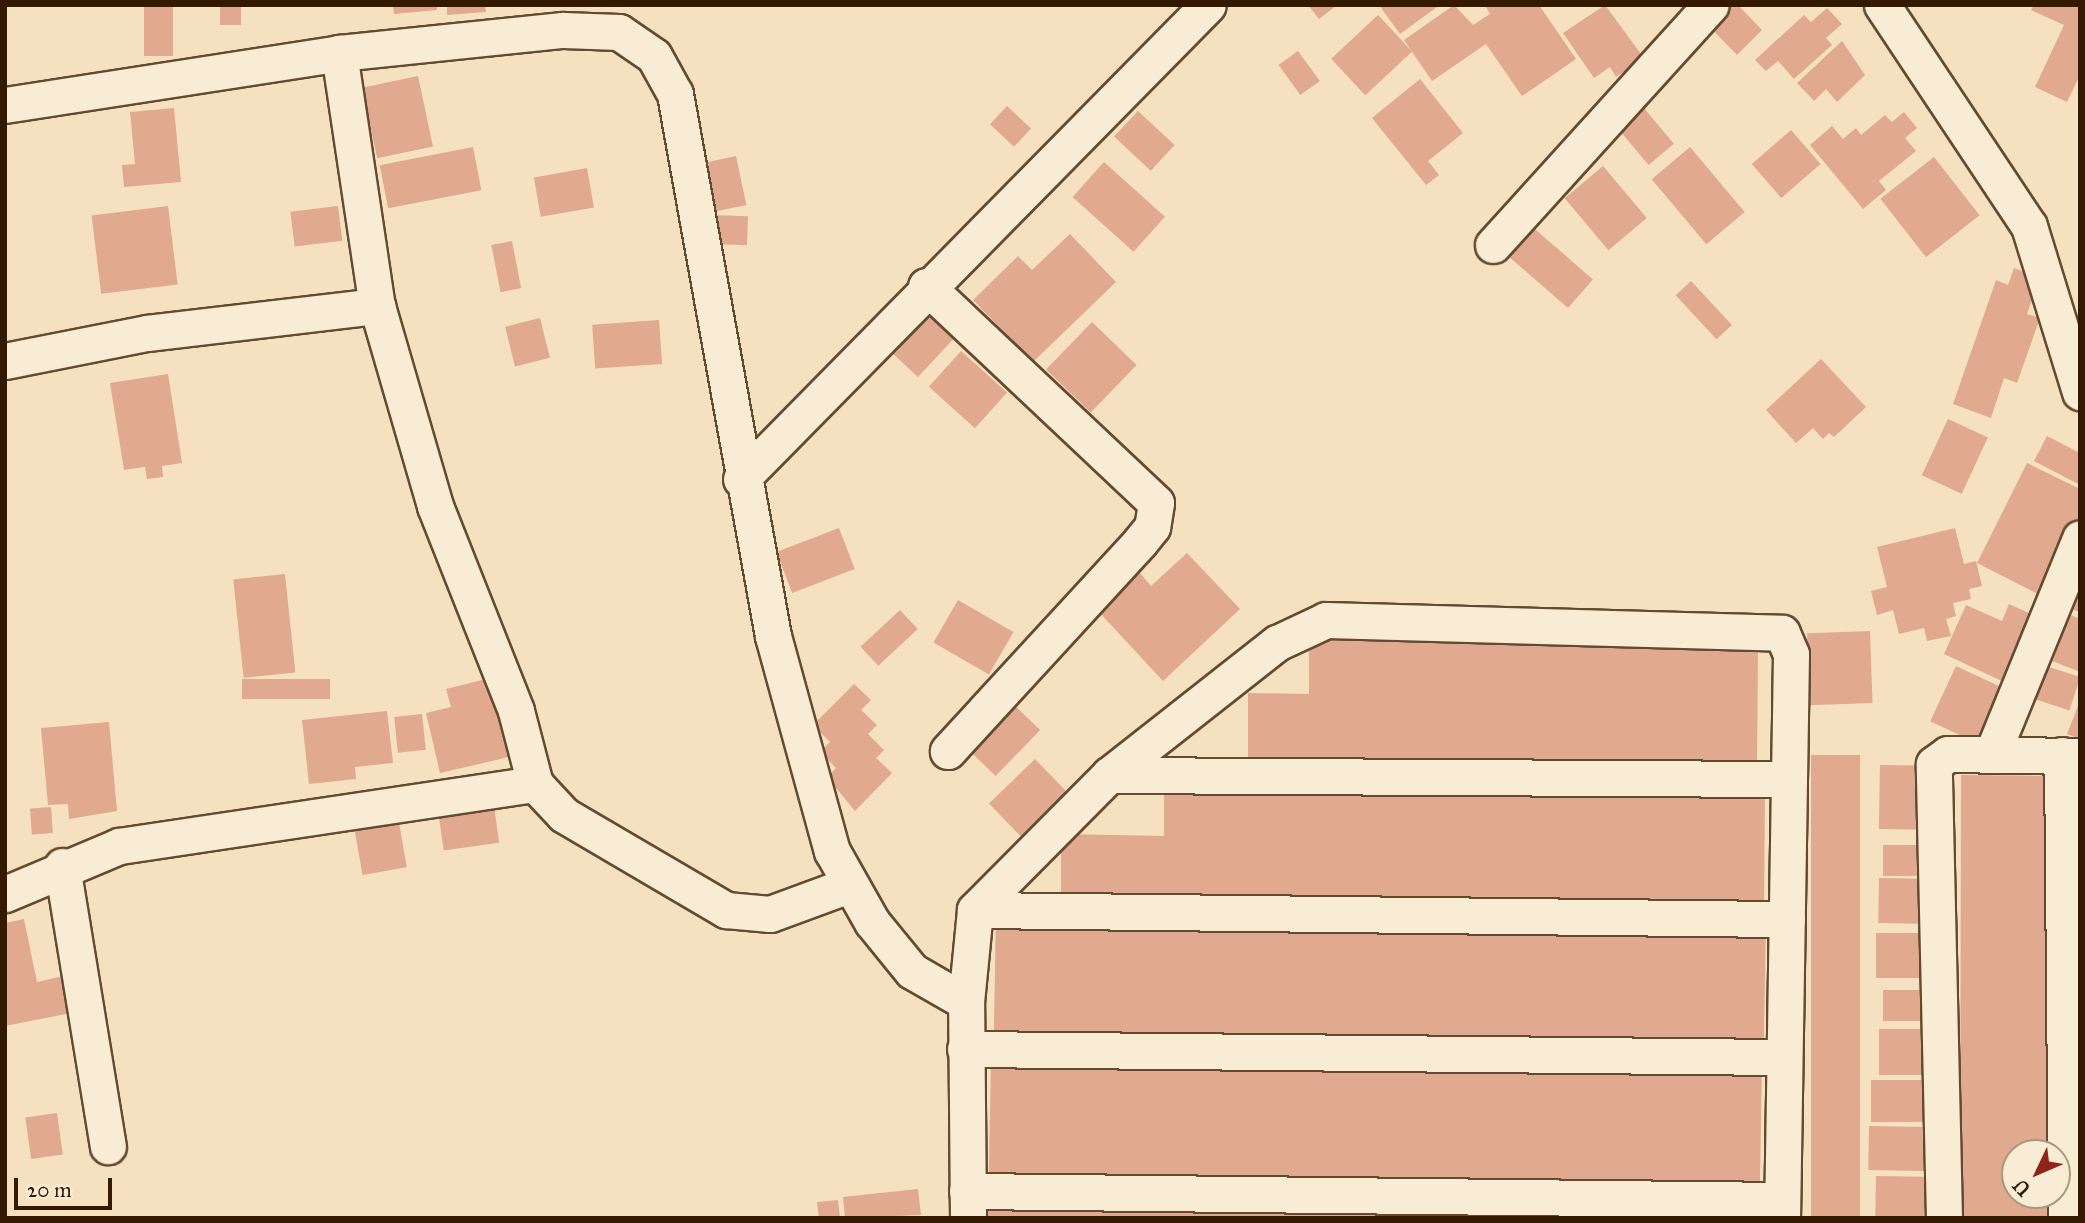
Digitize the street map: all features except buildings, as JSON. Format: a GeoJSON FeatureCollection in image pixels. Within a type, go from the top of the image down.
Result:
{"type":"FeatureCollection","features":[{"type":"Feature","properties":{"kind":"street"},"geometry":{"type":"LineString","coordinates":[[741,479],[926,286],[1208,5]]}},
{"type":"Feature","properties":{"kind":"street"},"geometry":{"type":"LineString","coordinates":[[1493,245],[1711,5]]}},
{"type":"Feature","properties":{"kind":"street"},"geometry":{"type":"LineString","coordinates":[[1882,5],[2029,226],[2080,392]]}},
{"type":"Feature","properties":{"kind":"street"},"geometry":{"type":"LineString","coordinates":[[5,105],[338,53],[563,30],[619,32],[654,56],[675,94],[741,479],[773,636],[832,851],[849,885],[912,971],[966,1002]]}},
{"type":"Feature","properties":{"kind":"street"},"geometry":{"type":"LineString","coordinates":[[338,53],[377,306],[435,506],[516,711],[535,784],[564,815],[726,910],[770,914],[849,885]]}},
{"type":"Feature","properties":{"kind":"street"},"geometry":{"type":"LineString","coordinates":[[926,286],[1156,503],[1152,527],[1140,542],[948,751]]}},
{"type":"Feature","properties":{"kind":"street"},"geometry":{"type":"LineString","coordinates":[[5,361],[147,333],[377,306]]}},
{"type":"Feature","properties":{"kind":"street"},"geometry":{"type":"LineString","coordinates":[[1992,754],[2080,538]]}},
{"type":"Feature","properties":{"kind":"street"},"geometry":{"type":"LineString","coordinates":[[1326,620],[1782,633],[1791,654],[1789,779],[1782,1209],[968,1204],[966,1002],[975,911],[1109,775],[1277,643],[1326,620]]}},
{"type":"Feature","properties":{"kind":"street"},"geometry":{"type":"LineString","coordinates":[[1944,1218],[1934,764],[1943,754],[2071,755],[2066,1218]]}},
{"type":"Feature","properties":{"kind":"street"},"geometry":{"type":"LineString","coordinates":[[1109,775],[1789,779]]}},
{"type":"Feature","properties":{"kind":"street"},"geometry":{"type":"LineString","coordinates":[[5,894],[62,866],[119,846],[535,784]]}},
{"type":"Feature","properties":{"kind":"street"},"geometry":{"type":"LineString","coordinates":[[62,866],[108,1146]]}},
{"type":"Feature","properties":{"kind":"street"},"geometry":{"type":"LineString","coordinates":[[975,911],[1787,919]]}},
{"type":"Feature","properties":{"kind":"street"},"geometry":{"type":"LineString","coordinates":[[965,1049],[1783,1057]]}}]}
